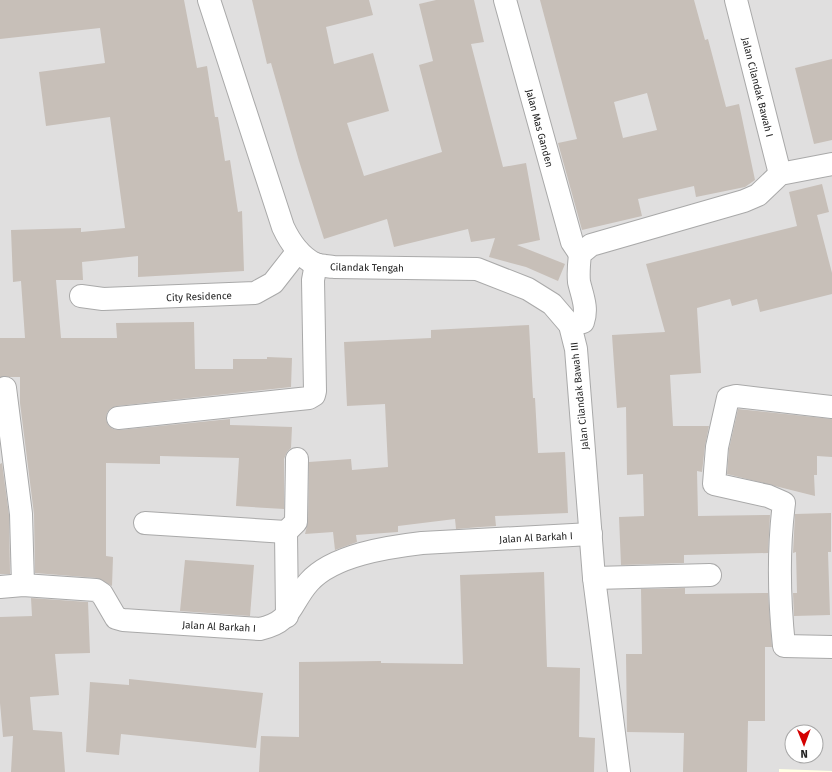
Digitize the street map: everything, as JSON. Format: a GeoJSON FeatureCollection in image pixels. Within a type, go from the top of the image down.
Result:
{"type":"FeatureCollection","features":[{"type":"Feature","properties":{"kind":"street","name":"Cilandak Tengah"},"geometry":{"type":"LineString","coordinates":[[209,0],[283,227],[290,243],[298,251],[316,264],[334,267],[477,269],[528,289],[552,304],[570,325]]}},
{"type":"Feature","properties":{"kind":"street","name":"Jalan Mas Ganden"},"geometry":{"type":"LineString","coordinates":[[505,0],[572,242],[580,254]]}},
{"type":"Feature","properties":{"kind":"street","name":"Jalan Cilandak Bawah I"},"geometry":{"type":"LineString","coordinates":[[736,0],[780,174]]}},
{"type":"Feature","properties":{"kind":"street"},"geometry":{"type":"LineString","coordinates":[[570,325],[583,322],[586,313],[579,280],[580,254],[591,245],[744,201],[758,195],[780,174],[832,164]]}},
{"type":"Feature","properties":{"kind":"street","name":"City Residence"},"geometry":{"type":"LineString","coordinates":[[81,296],[103,299],[255,293],[273,283],[298,251]]}},
{"type":"Feature","properties":{"kind":"street"},"geometry":{"type":"LineString","coordinates":[[118,418],[309,398],[314,395],[313,280],[316,264]]}},
{"type":"Feature","properties":{"kind":"street","name":"Jalan Cilandak Bawah III"},"geometry":{"type":"LineString","coordinates":[[570,325],[576,349],[594,578],[619,772]]}},
{"type":"Feature","properties":{"kind":"street"},"geometry":{"type":"LineString","coordinates":[[5,388],[5,416],[21,514],[23,585]]}},
{"type":"Feature","properties":{"kind":"street"},"geometry":{"type":"LineString","coordinates":[[832,407],[736,396],[728,398],[717,447],[714,484],[768,496],[784,503],[781,530],[780,575],[784,646],[832,647]]}},
{"type":"Feature","properties":{"kind":"street"},"geometry":{"type":"LineString","coordinates":[[145,523],[286,532],[294,526],[297,517],[297,459]]}},
{"type":"Feature","properties":{"kind":"street"},"geometry":{"type":"LineString","coordinates":[[286,532],[287,616]]}},
{"type":"Feature","properties":{"kind":"street","name":"Jalan Al Barkah I"},"geometry":{"type":"LineString","coordinates":[[0,587],[23,585],[99,591],[116,618],[123,620],[260,629],[269,627],[287,616],[309,582],[324,571],[354,556],[397,546],[422,543],[591,534]]}},
{"type":"Feature","properties":{"kind":"street"},"geometry":{"type":"LineString","coordinates":[[594,578],[710,575]]}},
{"type":"Feature","properties":{"kind":"shaded area"},"geometry":{"type":"Polygon","coordinates":[[[0,0],[832,0],[832,772],[0,772],[0,0]]]}},
{"type":"Feature","properties":{"kind":"shaded area"},"geometry":{"type":"Polygon","coordinates":[[[779,769],[832,771],[832,772],[779,772],[779,769]]]}},
{"type":"Feature","properties":{"kind":"building"},"geometry":{"type":"Polygon","coordinates":[[[0,0],[184,0],[197,68],[207,66],[215,117],[218,117],[225,161],[230,160],[238,212],[242,211],[244,271],[138,277],[138,256],[82,262],[83,280],[56,280],[61,338],[117,338],[116,323],[194,322],[195,369],[233,369],[233,359],[267,359],[267,357],[292,358],[291,387],[117,406],[111,408],[107,413],[106,419],[108,425],[113,429],[119,430],[230,419],[230,425],[292,427],[291,448],[287,452],[284,459],[284,509],[236,506],[239,458],[160,456],[160,464],[106,463],[106,556],[113,557],[112,586],[97,578],[35,573],[34,514],[20,403],[20,377],[0,377],[0,338],[25,338],[21,281],[13,282],[11,230],[81,228],[81,232],[125,228],[110,117],[46,126],[39,72],[105,63],[100,28],[0,39],[0,0]]]}},
{"type":"Feature","properties":{"kind":"building"},"geometry":{"type":"Polygon","coordinates":[[[252,0],[369,0],[373,15],[326,27],[334,64],[373,53],[389,111],[347,123],[364,176],[442,152],[419,65],[433,61],[419,4],[436,0],[474,0],[484,42],[471,44],[503,167],[526,163],[540,240],[517,245],[565,264],[558,281],[526,267],[489,257],[495,238],[471,242],[468,229],[394,247],[387,219],[324,239],[299,161],[271,63],[267,64],[252,0]]]}},
{"type":"Feature","properties":{"kind":"building"},"geometry":{"type":"Polygon","coordinates":[[[540,0],[694,0],[705,40],[708,39],[726,107],[739,104],[755,180],[745,187],[696,197],[694,186],[638,199],[642,216],[582,230],[558,143],[577,139],[540,0]],[[647,93],[614,102],[623,138],[657,130],[647,93]]]}},
{"type":"Feature","properties":{"kind":"building"},"geometry":{"type":"Polygon","coordinates":[[[832,59],[832,140],[814,144],[795,68],[832,59]]]}},
{"type":"Feature","properties":{"kind":"building"},"geometry":{"type":"Polygon","coordinates":[[[822,184],[829,212],[817,215],[832,273],[832,294],[760,312],[757,299],[732,306],[730,299],[697,308],[701,373],[670,375],[673,426],[709,426],[702,472],[697,471],[698,516],[770,515],[768,553],[684,555],[684,563],[621,565],[619,517],[644,516],[643,474],[627,475],[626,407],[617,408],[612,335],[665,332],[646,264],[797,226],[789,192],[822,184]]]}},
{"type":"Feature","properties":{"kind":"building"},"geometry":{"type":"Polygon","coordinates":[[[529,325],[538,453],[565,452],[568,513],[495,516],[496,526],[456,529],[455,519],[398,526],[398,532],[356,535],[357,542],[335,550],[333,532],[305,534],[308,522],[309,462],[351,459],[352,470],[388,467],[385,404],[347,406],[344,342],[431,338],[431,330],[529,325]]]}},
{"type":"Feature","properties":{"kind":"building"},"geometry":{"type":"Polygon","coordinates":[[[738,409],[832,419],[832,457],[817,456],[817,475],[814,475],[815,496],[727,474],[729,449],[738,409]]]}},
{"type":"Feature","properties":{"kind":"building"},"geometry":{"type":"Polygon","coordinates":[[[2,463],[9,515],[10,574],[0,574],[0,464],[2,463]]]}},
{"type":"Feature","properties":{"kind":"building"},"geometry":{"type":"Polygon","coordinates":[[[831,513],[831,552],[828,552],[830,615],[794,616],[793,593],[797,593],[796,552],[793,553],[795,514],[831,513]]]}},
{"type":"Feature","properties":{"kind":"building"},"geometry":{"type":"Polygon","coordinates":[[[185,560],[254,565],[250,616],[180,611],[185,560]]]}},
{"type":"Feature","properties":{"kind":"building"},"geometry":{"type":"Polygon","coordinates":[[[544,572],[547,667],[580,668],[579,737],[595,738],[594,772],[259,772],[261,736],[299,737],[299,662],[381,661],[381,663],[463,664],[460,575],[544,572]]]}},
{"type":"Feature","properties":{"kind":"building"},"geometry":{"type":"Polygon","coordinates":[[[685,588],[685,594],[768,593],[772,647],[765,647],[765,721],[748,721],[747,772],[683,772],[684,733],[627,732],[626,654],[642,654],[641,589],[685,588]]]}},
{"type":"Feature","properties":{"kind":"building"},"geometry":{"type":"Polygon","coordinates":[[[31,598],[88,602],[90,653],[55,654],[59,695],[30,697],[33,730],[62,732],[65,772],[11,772],[13,736],[3,737],[0,703],[0,617],[32,616],[31,598]]]}},
{"type":"Feature","properties":{"kind":"building"},"geometry":{"type":"Polygon","coordinates":[[[129,679],[263,693],[256,748],[121,734],[119,755],[86,752],[90,682],[129,685],[129,679]]]}}]}
